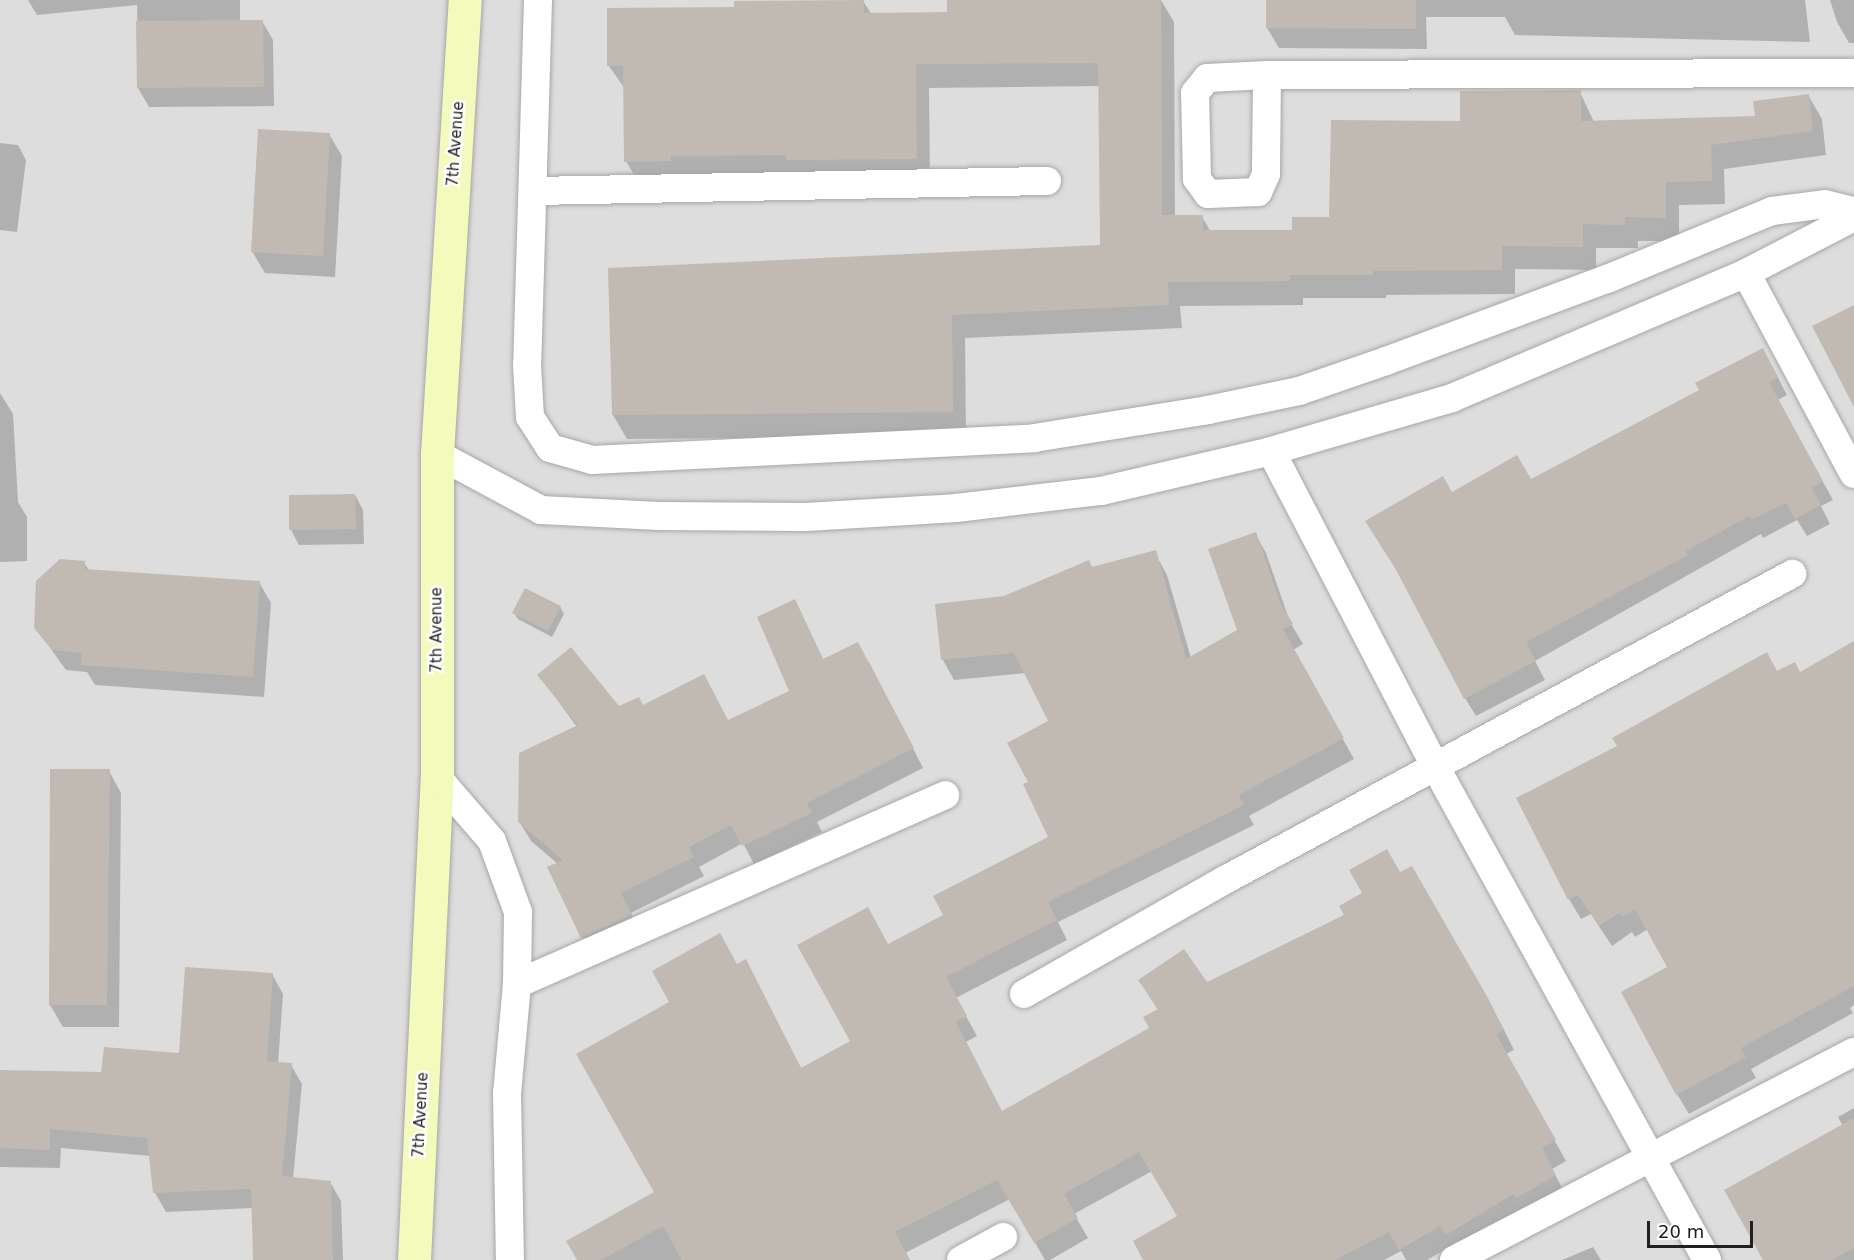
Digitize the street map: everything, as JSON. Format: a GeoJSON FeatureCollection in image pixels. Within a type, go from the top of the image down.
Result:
{"type":"FeatureCollection","features":[{"type":"Feature","properties":{"kind":"main road","name":"7th Avenue"},"geometry":{"type":"LineString","coordinates":[[414,1260],[437,777],[437,454],[465,0]]}},
{"type":"Feature","properties":{"kind":"street"},"geometry":{"type":"LineString","coordinates":[[538,0],[527,365],[530,417],[550,448],[592,460],[1034,438],[1208,410],[1299,391],[1386,361],[1607,279],[1772,211],[1825,204],[1854,210]]}},
{"type":"Feature","properties":{"kind":"street"},"geometry":{"type":"LineString","coordinates":[[1267,75],[1854,74]]}},
{"type":"Feature","properties":{"kind":"street"},"geometry":{"type":"LineString","coordinates":[[534,191],[1047,181]]}},
{"type":"Feature","properties":{"kind":"street"},"geometry":{"type":"LineString","coordinates":[[437,454],[541,510],[658,516],[806,517],[956,508],[1101,491],[1271,451],[1452,398],[1746,273],[1854,217]]}},
{"type":"Feature","properties":{"kind":"street"},"geometry":{"type":"LineString","coordinates":[[1746,273],[1854,474]]}},
{"type":"Feature","properties":{"kind":"street"},"geometry":{"type":"LineString","coordinates":[[1271,451],[1435,766],[1647,1156],[1707,1260]]}},
{"type":"Feature","properties":{"kind":"street"},"geometry":{"type":"LineString","coordinates":[[1024,994],[1435,766],[1792,574]]}},
{"type":"Feature","properties":{"kind":"street"},"geometry":{"type":"LineString","coordinates":[[437,777],[492,841],[518,912],[517,984],[507,1093],[510,1260]]}},
{"type":"Feature","properties":{"kind":"street"},"geometry":{"type":"LineString","coordinates":[[517,984],[945,795]]}},
{"type":"Feature","properties":{"kind":"street"},"geometry":{"type":"LineString","coordinates":[[1454,1260],[1647,1156],[1854,1052]]}},
{"type":"Feature","properties":{"kind":"street"},"geometry":{"type":"LineString","coordinates":[[961,1260],[1003,1236]]}},
{"type":"Feature","properties":{"kind":"shaded area"},"geometry":{"type":"Polygon","coordinates":[[[0,0],[1854,0],[1854,1260],[0,1260],[0,0]]]}},
{"type":"Feature","properties":{"kind":"building"},"geometry":{"type":"Polygon","coordinates":[[[864,0],[864,13],[947,12],[947,0],[1161,0],[1162,215],[1203,215],[1203,230],[1292,230],[1292,217],[1329,217],[1331,120],[1460,121],[1460,91],[1581,90],[1581,121],[1755,116],[1753,101],[1809,94],[1813,131],[1711,145],[1712,181],[1666,182],[1666,218],[1625,217],[1625,225],[1583,224],[1583,247],[1502,246],[1502,270],[1373,271],[1373,275],[1290,275],[1290,281],[1168,282],[1169,305],[952,315],[953,412],[612,415],[608,268],[1100,245],[1098,63],[916,64],[917,159],[786,160],[786,155],[671,156],[671,161],[624,162],[623,66],[607,66],[607,8],[734,7],[734,1],[864,0]]]}},
{"type":"Feature","properties":{"kind":"building"},"geometry":{"type":"Polygon","coordinates":[[[1266,0],[1416,0],[1416,29],[1266,28],[1266,0]]]}},
{"type":"Feature","properties":{"kind":"building"},"geometry":{"type":"Polygon","coordinates":[[[263,20],[264,87],[137,88],[136,21],[263,20]]]}},
{"type":"Feature","properties":{"kind":"building"},"geometry":{"type":"Polygon","coordinates":[[[258,129],[330,133],[323,256],[251,252],[258,129]]]}},
{"type":"Feature","properties":{"kind":"building"},"geometry":{"type":"Polygon","coordinates":[[[1854,305],[1854,407],[1812,326],[1854,305]]]}},
{"type":"Feature","properties":{"kind":"building"},"geometry":{"type":"Polygon","coordinates":[[[1763,348],[1778,377],[1769,382],[1823,481],[1812,488],[1821,505],[1795,519],[1786,503],[1751,520],[1749,516],[1686,551],[1688,555],[1526,642],[1536,661],[1464,699],[1395,568],[1365,521],[1443,476],[1452,492],[1517,455],[1531,479],[1699,390],[1695,383],[1763,348]]]}},
{"type":"Feature","properties":{"kind":"building"},"geometry":{"type":"Polygon","coordinates":[[[355,494],[356,529],[289,530],[289,495],[355,494]]]}},
{"type":"Feature","properties":{"kind":"building"},"geometry":{"type":"Polygon","coordinates":[[[1256,532],[1280,602],[1293,624],[1283,629],[1344,738],[1239,795],[1244,805],[1048,902],[1057,920],[946,977],[967,1016],[956,1022],[1002,1111],[1149,1028],[1143,1017],[1158,1009],[1138,980],[1184,949],[1207,982],[1344,915],[1339,906],[1362,893],[1349,870],[1387,849],[1400,872],[1412,866],[1488,998],[1504,1030],[1496,1034],[1556,1140],[1542,1148],[1556,1175],[1516,1198],[1513,1194],[1446,1235],[1440,1226],[1399,1250],[1389,1232],[1335,1260],[1143,1260],[1133,1241],[1177,1216],[1139,1152],[1064,1194],[1078,1218],[1034,1243],[997,1180],[895,1232],[910,1260],[682,1260],[663,1226],[601,1260],[577,1260],[566,1241],[654,1192],[576,1054],[669,1002],[652,971],[720,933],[737,964],[746,959],[801,1068],[850,1041],[797,945],[868,907],[888,944],[943,915],[933,896],[1048,837],[1023,784],[1028,782],[1007,743],[1048,721],[1014,653],[941,660],[935,604],[1004,596],[1089,560],[1092,567],[1156,550],[1186,659],[1237,630],[1208,549],[1256,532]]]}},
{"type":"Feature","properties":{"kind":"building"},"geometry":{"type":"Polygon","coordinates":[[[60,559],[85,561],[85,569],[260,581],[253,677],[81,665],[82,653],[52,650],[34,628],[36,581],[60,559]]]}},
{"type":"Feature","properties":{"kind":"building"},"geometry":{"type":"Polygon","coordinates":[[[525,588],[561,606],[548,631],[512,613],[525,588]]]}},
{"type":"Feature","properties":{"kind":"building"},"geometry":{"type":"Polygon","coordinates":[[[795,599],[823,659],[858,642],[914,748],[807,803],[812,813],[742,846],[731,825],[689,847],[694,857],[621,893],[632,915],[581,938],[547,867],[563,860],[518,822],[519,753],[578,725],[537,675],[571,647],[619,706],[639,697],[643,705],[704,674],[728,720],[789,691],[757,617],[795,599]]]}},
{"type":"Feature","properties":{"kind":"building"},"geometry":{"type":"Polygon","coordinates":[[[1854,641],[1854,986],[1741,1048],[1746,1057],[1676,1095],[1621,992],[1667,967],[1635,909],[1622,917],[1619,913],[1599,926],[1578,895],[1568,900],[1516,798],[1617,746],[1612,738],[1767,652],[1777,671],[1795,662],[1800,672],[1854,641]]]}},
{"type":"Feature","properties":{"kind":"building"},"geometry":{"type":"Polygon","coordinates":[[[50,769],[110,769],[107,1005],[49,1005],[50,769]]]}},
{"type":"Feature","properties":{"kind":"building"},"geometry":{"type":"Polygon","coordinates":[[[185,967],[273,973],[267,1061],[292,1063],[282,1176],[331,1181],[333,1260],[253,1260],[251,1189],[153,1193],[147,1138],[50,1129],[50,1150],[0,1148],[0,1070],[101,1072],[104,1047],[179,1053],[185,967]]]}},
{"type":"Feature","properties":{"kind":"building"},"geometry":{"type":"Polygon","coordinates":[[[1854,1118],[1854,1248],[1832,1260],[1763,1260],[1724,1190],[1854,1118]]]}}]}
